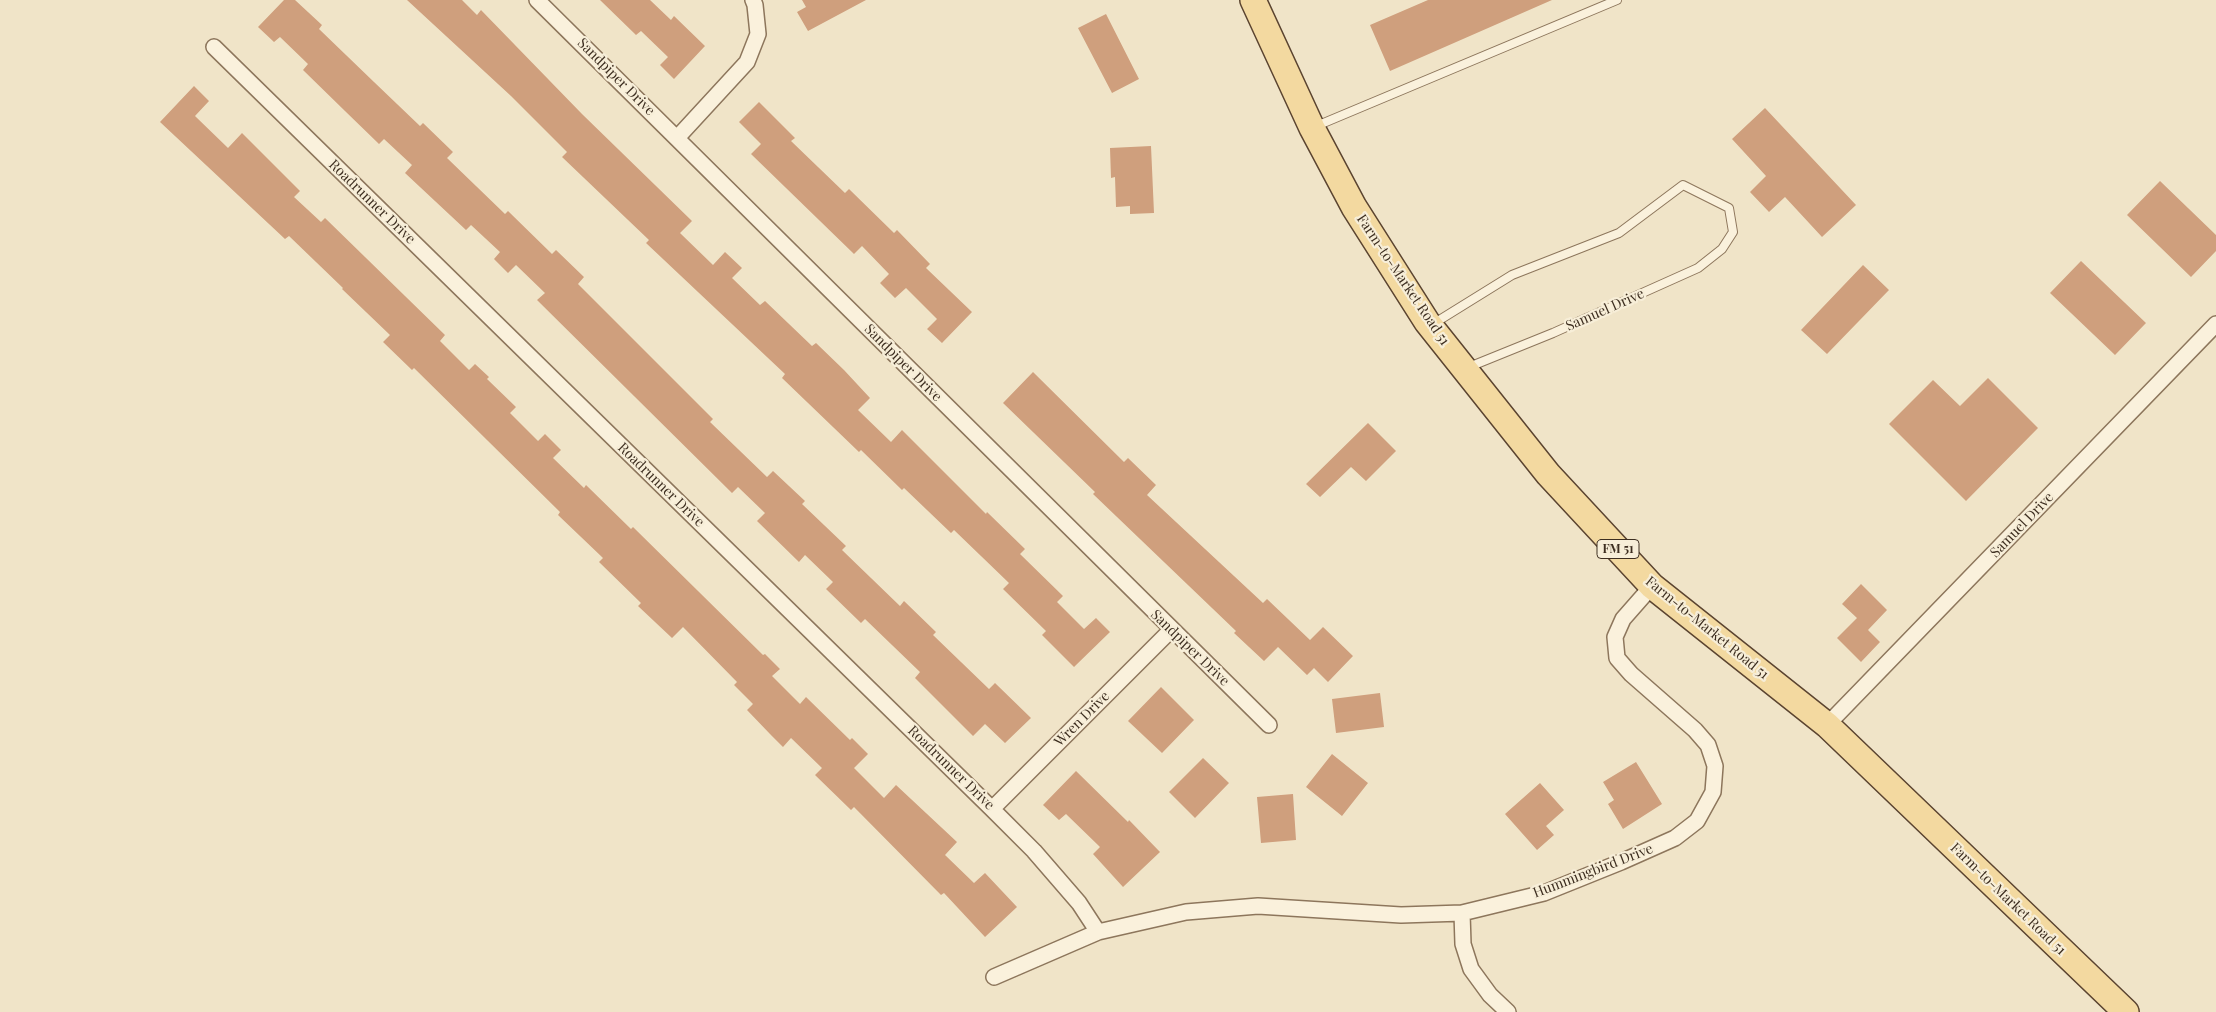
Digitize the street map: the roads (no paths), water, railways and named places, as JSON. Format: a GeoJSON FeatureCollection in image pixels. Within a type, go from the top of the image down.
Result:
{"type":"FeatureCollection","features":[{"type":"Feature","properties":{"kind":"main road","name":"Farm-to-Market Road 51"},"geometry":{"type":"LineString","coordinates":[[1253,0],[1312,128],[1354,208],[1431,326],[1548,474],[1652,586],[1827,725],[2126,1012]]}},
{"type":"Feature","properties":{"kind":"street","name":"Sandpiper Drive"},"geometry":{"type":"LineString","coordinates":[[537,0],[1269,725]]}},
{"type":"Feature","properties":{"kind":"street"},"geometry":{"type":"LineString","coordinates":[[677,138],[747,62],[758,34],[753,0]]}},
{"type":"Feature","properties":{"kind":"street","name":"Roadrunner Drive"},"geometry":{"type":"LineString","coordinates":[[214,47],[1041,858],[1079,903],[1098,932]]}},
{"type":"Feature","properties":{"kind":"street","name":"Samuel Drive"},"geometry":{"type":"LineString","coordinates":[[1827,725],[2216,324]]}},
{"type":"Feature","properties":{"kind":"street","name":"Hummingbird Drive"},"geometry":{"type":"LineString","coordinates":[[994,977],[1098,932],[1186,912],[1258,906],[1401,916],[1462,913],[1544,893],[1675,838],[1697,821],[1713,792],[1715,766],[1708,745],[1695,730],[1631,674],[1617,658],[1615,637],[1623,619],[1652,586]]}},
{"type":"Feature","properties":{"kind":"street","name":"Wren Drive"},"geometry":{"type":"LineString","coordinates":[[992,809],[1171,630]]}},
{"type":"Feature","properties":{"kind":"street"},"geometry":{"type":"LineString","coordinates":[[1462,913],[1463,944],[1471,969],[1490,995],[1508,1012]]}},
{"type":"Feature","properties":{"kind":"lane"},"geometry":{"type":"LineString","coordinates":[[1312,128],[1617,0]]}},
{"type":"Feature","properties":{"kind":"lane","name":"Samuel Drive"},"geometry":{"type":"LineString","coordinates":[[1431,326],[1512,275],[1618,233],[1683,185],[1729,208],[1733,232],[1722,249],[1698,268],[1553,333],[1465,369]]}}]}
